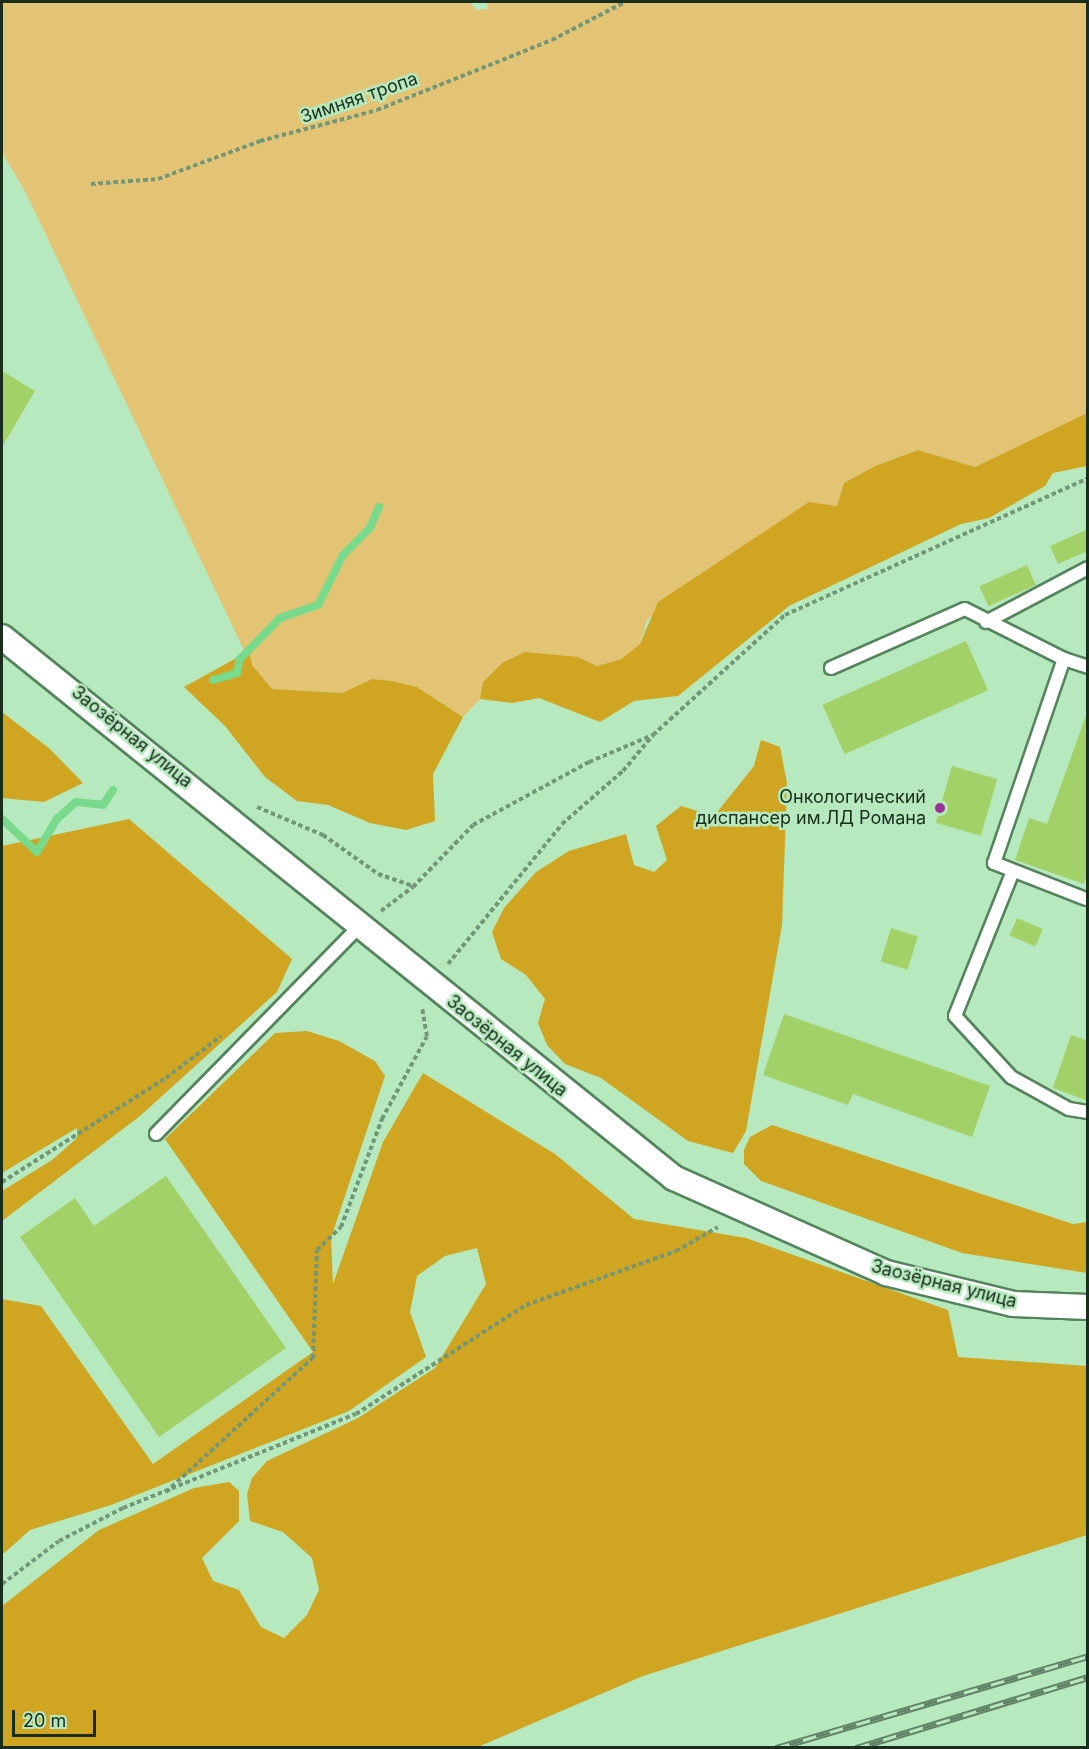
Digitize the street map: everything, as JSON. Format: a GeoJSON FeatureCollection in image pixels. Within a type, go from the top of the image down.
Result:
{"type":"FeatureCollection","features":[{"type":"Feature","properties":{"kind":"street","name":"Заозёрная улица"},"geometry":{"type":"LineString","coordinates":[[2,637],[675,1179],[886,1273],[1013,1304],[1088,1307]]}},
{"type":"Feature","properties":{"kind":"lane"},"geometry":{"type":"LineString","coordinates":[[986,622],[1088,568]]}},
{"type":"Feature","properties":{"kind":"lane"},"geometry":{"type":"LineString","coordinates":[[831,668],[965,609],[986,622],[1064,659],[1088,667]]}},
{"type":"Feature","properties":{"kind":"lane"},"geometry":{"type":"LineString","coordinates":[[1064,659],[994,863],[1086,899]]}},
{"type":"Feature","properties":{"kind":"lane"},"geometry":{"type":"LineString","coordinates":[[1014,871],[955,1016],[1011,1077],[1069,1109],[1088,1112]]}},
{"type":"Feature","properties":{"kind":"lane"},"geometry":{"type":"LineString","coordinates":[[156,1134],[361,925]]}},
{"type":"Feature","properties":{"kind":"path","name":"Зимняя тропа"},"geometry":{"type":"LineString","coordinates":[[91,184],[158,178],[260,141],[377,110],[552,40],[625,2]]}},
{"type":"Feature","properties":{"kind":"path"},"geometry":{"type":"LineString","coordinates":[[166,1492],[313,1358],[317,1250],[341,1227],[382,1119],[427,1036],[421,1003],[432,985],[562,824],[623,771],[653,735],[784,615],[1088,478]]}},
{"type":"Feature","properties":{"kind":"path"},"geometry":{"type":"LineString","coordinates":[[361,925],[413,887],[473,825],[589,762],[653,735]]}},
{"type":"Feature","properties":{"kind":"path"},"geometry":{"type":"LineString","coordinates":[[250,803],[323,835],[378,874],[413,887]]}},
{"type":"Feature","properties":{"kind":"path"},"geometry":{"type":"LineString","coordinates":[[2,1182],[166,1078],[232,1028]]}},
{"type":"Feature","properties":{"kind":"path"},"geometry":{"type":"LineString","coordinates":[[2,1584],[59,1541],[166,1492],[356,1414],[526,1305],[676,1251],[727,1223]]}},
{"type":"Feature","properties":{"kind":"shaded area"},"geometry":{"type":"Polygon","coordinates":[[[2,2],[470,2],[476,10],[488,9],[487,2],[1087,2],[1087,413],[975,467],[918,450],[875,466],[844,483],[837,506],[809,503],[694,578],[647,620],[640,644],[621,659],[597,666],[578,657],[502,663],[483,682],[480,699],[463,717],[417,687],[392,681],[372,679],[342,693],[272,689],[251,665],[27,195],[2,152],[2,2]]]}},
{"type":"Feature","properties":{"kind":"shaded area"},"geometry":{"type":"Polygon","coordinates":[[[1087,413],[1087,466],[1053,473],[1045,486],[989,518],[961,524],[789,606],[678,696],[634,701],[600,722],[539,698],[512,703],[480,699],[483,682],[502,663],[525,652],[578,657],[597,666],[621,659],[640,644],[658,602],[809,502],[837,506],[844,483],[875,466],[918,450],[975,467],[1087,413]]]}},
{"type":"Feature","properties":{"kind":"shaded area"},"geometry":{"type":"Polygon","coordinates":[[[249,651],[252,665],[272,689],[342,693],[372,679],[392,681],[417,687],[463,717],[433,774],[435,821],[406,830],[370,823],[328,805],[297,801],[265,777],[225,726],[184,687],[249,651]]]}},
{"type":"Feature","properties":{"kind":"shaded area"},"geometry":{"type":"Polygon","coordinates":[[[2,712],[50,749],[83,783],[44,802],[2,798],[2,712]]]}},
{"type":"Feature","properties":{"kind":"shaded area"},"geometry":{"type":"Polygon","coordinates":[[[761,740],[780,747],[787,783],[782,925],[746,1131],[733,1153],[688,1141],[601,1078],[565,1064],[547,1045],[538,1023],[545,999],[526,975],[501,959],[492,932],[504,908],[536,872],[569,851],[626,834],[634,865],[654,872],[667,860],[656,826],[681,806],[714,816],[754,766],[761,740]]]}},
{"type":"Feature","properties":{"kind":"shaded area"},"geometry":{"type":"Polygon","coordinates":[[[129,819],[292,959],[277,992],[140,1116],[2,1221],[2,1191],[52,1160],[77,1138],[77,1128],[2,1173],[2,846],[129,819]]]}},
{"type":"Feature","properties":{"kind":"shaded area"},"geometry":{"type":"Polygon","coordinates":[[[307,1031],[339,1041],[375,1061],[385,1076],[331,1238],[333,1284],[383,1142],[423,1073],[555,1154],[634,1219],[746,1238],[948,1310],[958,1357],[1087,1366],[1087,1535],[643,1676],[478,1747],[2,1747],[2,1606],[99,1530],[194,1488],[229,1482],[239,1491],[239,1521],[202,1558],[213,1581],[239,1590],[261,1627],[284,1638],[307,1615],[319,1590],[312,1558],[283,1532],[250,1521],[247,1494],[252,1478],[267,1461],[358,1418],[435,1368],[486,1284],[477,1248],[445,1256],[417,1276],[410,1312],[426,1357],[349,1411],[111,1505],[30,1530],[2,1555],[2,1299],[41,1306],[153,1464],[313,1352],[165,1139],[275,1033],[307,1031]]]}},
{"type":"Feature","properties":{"kind":"shaded area"},"geometry":{"type":"Polygon","coordinates":[[[772,1125],[1073,1224],[1087,1222],[1087,1273],[962,1253],[761,1181],[744,1164],[744,1150],[750,1137],[772,1125]]]}},
{"type":"Feature","properties":{"kind":"building"},"geometry":{"type":"Polygon","coordinates":[[[2,371],[35,391],[2,447],[2,371]]]}},
{"type":"Feature","properties":{"kind":"building"},"geometry":{"type":"Polygon","coordinates":[[[1088,529],[1088,551],[1058,564],[1050,546],[1088,529]]]}},
{"type":"Feature","properties":{"kind":"building"},"geometry":{"type":"Polygon","coordinates":[[[1027,565],[1036,585],[988,606],[979,586],[1027,565]]]}},
{"type":"Feature","properties":{"kind":"building"},"geometry":{"type":"Polygon","coordinates":[[[966,641],[988,690],[845,754],[823,705],[966,641]]]}},
{"type":"Feature","properties":{"kind":"building"},"geometry":{"type":"Polygon","coordinates":[[[1088,710],[1088,873],[1084,884],[1015,860],[1029,818],[1047,824],[1088,710]]]}},
{"type":"Feature","properties":{"kind":"building"},"geometry":{"type":"Polygon","coordinates":[[[952,766],[997,779],[981,836],[936,823],[952,766]]]}},
{"type":"Feature","properties":{"kind":"building"},"geometry":{"type":"Polygon","coordinates":[[[1017,918],[1043,929],[1035,946],[1010,935],[1017,918]]]}},
{"type":"Feature","properties":{"kind":"building"},"geometry":{"type":"Polygon","coordinates":[[[891,928],[918,936],[908,970],[881,961],[891,928]]]}},
{"type":"Feature","properties":{"kind":"building"},"geometry":{"type":"Polygon","coordinates":[[[784,1014],[990,1086],[972,1137],[853,1094],[848,1105],[763,1075],[784,1014]]]}},
{"type":"Feature","properties":{"kind":"building"},"geometry":{"type":"Polygon","coordinates":[[[1071,1035],[1088,1041],[1088,1101],[1053,1088],[1071,1035]]]}},
{"type":"Feature","properties":{"kind":"building"},"geometry":{"type":"Polygon","coordinates":[[[166,1176],[286,1348],[159,1437],[20,1237],[75,1198],[94,1226],[166,1176]]]}},
{"type":"Feature","properties":{"kind":"waterway"},"geometry":{"type":"LineString","coordinates":[[213,680],[237,673],[240,659],[280,618],[318,605],[343,555],[370,528],[379,507]]}},
{"type":"Feature","properties":{"kind":"waterway"},"geometry":{"type":"LineString","coordinates":[[2,819],[37,852],[57,819],[76,802],[103,805],[113,790]]}},
{"type":"Feature","properties":{"kind":"railway"},"geometry":{"type":"LineString","coordinates":[[776,1748],[1088,1656]]}},
{"type":"Feature","properties":{"kind":"railway"},"geometry":{"type":"LineString","coordinates":[[856,1748],[1088,1677]]}},
{"type":"Feature","properties":{"kind":"place","name":"Онкологический диспансер им.ЛД Романа"},"geometry":{"type":"Point","coordinates":[940,808]}}]}
